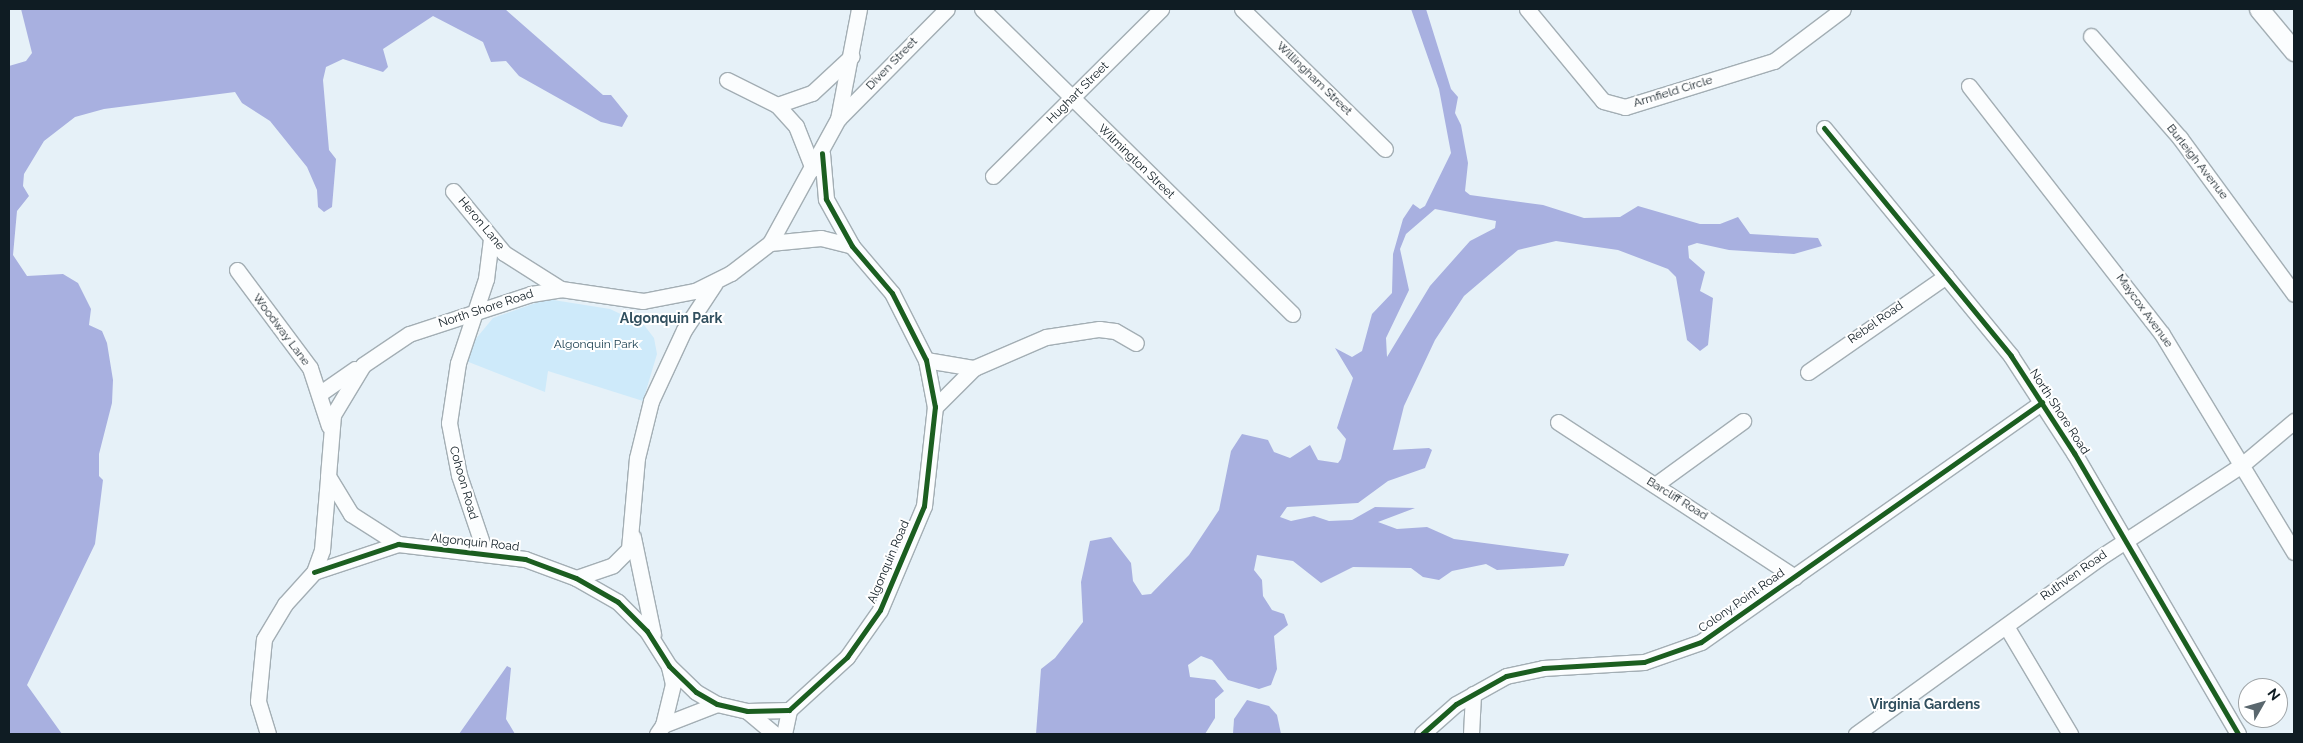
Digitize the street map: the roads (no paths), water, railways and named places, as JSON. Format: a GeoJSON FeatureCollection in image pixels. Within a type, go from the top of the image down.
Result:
{"type":"FeatureCollection","features":[{"type":"Feature","properties":{"kind":"main road"},"geometry":{"type":"LineString","coordinates":[[2259,9],[2294,51]]}},
{"type":"Feature","properties":{"kind":"street","name":"North Shore Road"},"geometry":{"type":"LineString","coordinates":[[268,734],[258,700],[264,639],[285,604],[314,572],[322,550],[330,429],[339,402],[363,365],[409,334],[473,316],[531,294],[561,289],[643,301],[674,297],[716,282],[770,243],[822,153],[838,119],[854,54],[859,9]]}},
{"type":"Feature","properties":{"kind":"street","name":"Diven Street"},"geometry":{"type":"LineString","coordinates":[[838,119],[947,9]]}},
{"type":"Feature","properties":{"kind":"street","name":"Wilmington Street"},"geometry":{"type":"LineString","coordinates":[[982,9],[1292,314]]}},
{"type":"Feature","properties":{"kind":"street","name":"Hughart Street"},"geometry":{"type":"LineString","coordinates":[[994,176],[1073,100],[1161,9]]}},
{"type":"Feature","properties":{"kind":"street","name":"Willingham Street"},"geometry":{"type":"LineString","coordinates":[[1242,9],[1385,149]]}},
{"type":"Feature","properties":{"kind":"street","name":"Armfield Circle"},"geometry":{"type":"LineString","coordinates":[[1527,9],[1603,101],[1625,107],[1774,62],[1843,9]]}},
{"type":"Feature","properties":{"kind":"street","name":"Burleigh Avenue"},"geometry":{"type":"LineString","coordinates":[[2091,36],[2180,138],[2294,294]]}},
{"type":"Feature","properties":{"kind":"street"},"geometry":{"type":"LineString","coordinates":[[777,105],[823,86],[854,54]]}},
{"type":"Feature","properties":{"kind":"street"},"geometry":{"type":"LineString","coordinates":[[726,80],[777,105],[796,126],[813,169]]}},
{"type":"Feature","properties":{"kind":"street","name":"Maycox Avenue"},"geometry":{"type":"LineString","coordinates":[[1969,86],[2162,334],[2243,464],[2294,552]]}},
{"type":"Feature","properties":{"kind":"street","name":"North Shore Road"},"geometry":{"type":"LineString","coordinates":[[1824,128],[1946,276],[2042,402],[2238,734]]}},
{"type":"Feature","properties":{"kind":"street","name":"Algonquin Road"},"geometry":{"type":"LineString","coordinates":[[314,572],[398,544],[485,552],[525,558],[576,578],[618,602],[657,645],[669,666],[696,692],[717,704],[747,711],[789,710],[847,657],[880,610],[924,506],[935,406],[926,360],[892,294],[852,246],[826,198],[822,153]]}},
{"type":"Feature","properties":{"kind":"street","name":"Heron Lane"},"geometry":{"type":"LineString","coordinates":[[453,190],[491,239],[561,289]]}},
{"type":"Feature","properties":{"kind":"street"},"geometry":{"type":"LineString","coordinates":[[770,243],[821,238],[852,246]]}},
{"type":"Feature","properties":{"kind":"street","name":"Cohoon Road"},"geometry":{"type":"LineString","coordinates":[[485,552],[459,475],[449,424],[458,363],[486,280],[491,239]]}},
{"type":"Feature","properties":{"kind":"street","name":"Woodway Lane"},"geometry":{"type":"LineString","coordinates":[[237,270],[298,349],[322,392],[330,429]]}},
{"type":"Feature","properties":{"kind":"street","name":"Rebel Road"},"geometry":{"type":"LineString","coordinates":[[1808,372],[1946,276]]}},
{"type":"Feature","properties":{"kind":"street"},"geometry":{"type":"LineString","coordinates":[[657,645],[641,589],[633,536],[637,458],[651,401],[684,330],[716,282]]}},
{"type":"Feature","properties":{"kind":"street"},"geometry":{"type":"LineString","coordinates":[[935,406],[974,368],[1046,337],[1099,329],[1115,331],[1136,343]]}},
{"type":"Feature","properties":{"kind":"street"},"geometry":{"type":"LineString","coordinates":[[926,360],[974,368]]}},
{"type":"Feature","properties":{"kind":"street"},"geometry":{"type":"LineString","coordinates":[[322,392],[363,365]]}},
{"type":"Feature","properties":{"kind":"street","name":"Colony Point Road"},"geometry":{"type":"LineString","coordinates":[[1422,734],[1474,694],[1527,670],[1622,665],[1675,653],[1712,634],[2042,402]]}},
{"type":"Feature","properties":{"kind":"street"},"geometry":{"type":"LineString","coordinates":[[1656,485],[1743,421]]}},
{"type":"Feature","properties":{"kind":"street","name":"Ruthven Road"},"geometry":{"type":"LineString","coordinates":[[1856,734],[2125,542],[2243,464],[2294,421]]}},
{"type":"Feature","properties":{"kind":"street","name":"Barcliff Road"},"geometry":{"type":"LineString","coordinates":[[1558,422],[1795,577]]}},
{"type":"Feature","properties":{"kind":"street"},"geometry":{"type":"LineString","coordinates":[[328,476],[351,514],[398,544]]}},
{"type":"Feature","properties":{"kind":"street"},"geometry":{"type":"LineString","coordinates":[[576,578],[613,565],[629,548],[633,536]]}},
{"type":"Feature","properties":{"kind":"street"},"geometry":{"type":"LineString","coordinates":[[2006,626],[2070,734]]}},
{"type":"Feature","properties":{"kind":"street"},"geometry":{"type":"LineString","coordinates":[[660,730],[673,684],[669,666]]}},
{"type":"Feature","properties":{"kind":"street"},"geometry":{"type":"LineString","coordinates":[[1471,734],[1474,694]]}},
{"type":"Feature","properties":{"kind":"street"},"geometry":{"type":"LineString","coordinates":[[660,730],[717,704]]}},
{"type":"Feature","properties":{"kind":"street"},"geometry":{"type":"LineString","coordinates":[[784,734],[789,710]]}},
{"type":"Feature","properties":{"kind":"street"},"geometry":{"type":"LineString","coordinates":[[747,711],[774,734]]}},
{"type":"Feature","properties":{"kind":"water"},"geometry":{"type":"Polygon","coordinates":[[[21,9],[505,9],[603,95],[611,95],[628,116],[622,127],[601,122],[519,76],[506,61],[491,62],[483,42],[433,16],[383,49],[388,67],[383,72],[343,59],[326,67],[323,80],[329,150],[336,159],[332,207],[324,212],[318,207],[317,190],[307,167],[270,121],[242,103],[235,92],[104,109],[75,117],[44,141],[24,174],[23,186],[29,196],[17,211],[13,255],[27,276],[63,274],[78,283],[91,309],[89,325],[102,331],[107,343],[113,380],[112,403],[99,454],[99,476],[103,480],[95,544],[27,685],[62,734],[9,734],[9,66],[26,61],[32,53],[21,9]]]}},
{"type":"Feature","properties":{"kind":"water"},"geometry":{"type":"Polygon","coordinates":[[[1411,9],[1426,9],[1451,89],[1458,97],[1455,113],[1461,125],[1468,163],[1465,191],[1470,195],[1543,205],[1584,218],[1620,217],[1638,206],[1700,224],[1720,224],[1738,217],[1750,234],[1818,238],[1822,246],[1794,254],[1729,250],[1697,243],[1688,246],[1689,258],[1705,272],[1700,291],[1713,298],[1708,345],[1700,351],[1687,340],[1676,277],[1668,269],[1618,250],[1556,241],[1518,250],[1464,296],[1435,340],[1404,406],[1393,450],[1429,448],[1432,450],[1425,468],[1388,481],[1358,503],[1287,507],[1280,517],[1291,521],[1314,516],[1329,521],[1352,520],[1375,507],[1415,508],[1378,522],[1397,529],[1427,527],[1454,539],[1569,554],[1564,566],[1497,570],[1486,564],[1452,571],[1439,580],[1423,577],[1411,568],[1353,567],[1321,583],[1293,561],[1257,555],[1254,570],[1262,580],[1263,596],[1272,610],[1284,614],[1288,625],[1274,636],[1277,669],[1271,685],[1259,689],[1228,680],[1212,660],[1201,656],[1188,665],[1190,677],[1215,680],[1224,691],[1215,699],[1215,718],[1205,734],[1036,734],[1041,669],[1055,658],[1083,622],[1081,582],[1090,541],[1111,537],[1131,563],[1133,581],[1142,595],[1151,594],[1189,555],[1219,510],[1231,451],[1242,434],[1268,440],[1274,452],[1290,458],[1310,445],[1318,460],[1338,463],[1341,459],[1346,439],[1337,428],[1353,378],[1335,348],[1352,357],[1362,351],[1372,314],[1392,293],[1393,254],[1403,219],[1413,204],[1420,209],[1425,206],[1451,153],[1439,89],[1411,9]],[[1435,209],[1406,234],[1400,249],[1409,290],[1386,338],[1387,357],[1430,286],[1470,241],[1495,228],[1496,221],[1435,209]]]}},
{"type":"Feature","properties":{"kind":"water"},"geometry":{"type":"Polygon","coordinates":[[[507,666],[511,668],[506,719],[515,734],[459,734],[507,666]]]}},
{"type":"Feature","properties":{"kind":"water"},"geometry":{"type":"Polygon","coordinates":[[[1247,700],[1269,706],[1277,715],[1281,734],[1233,734],[1234,719],[1247,700]]]}},
{"type":"Feature","properties":{"kind":"district","name":"Algonquin Park"},"geometry":{"type":"Point","coordinates":[671,318]}},
{"type":"Feature","properties":{"kind":"district","name":"Virginia Gardens"},"geometry":{"type":"Point","coordinates":[1925,704]}}]}
